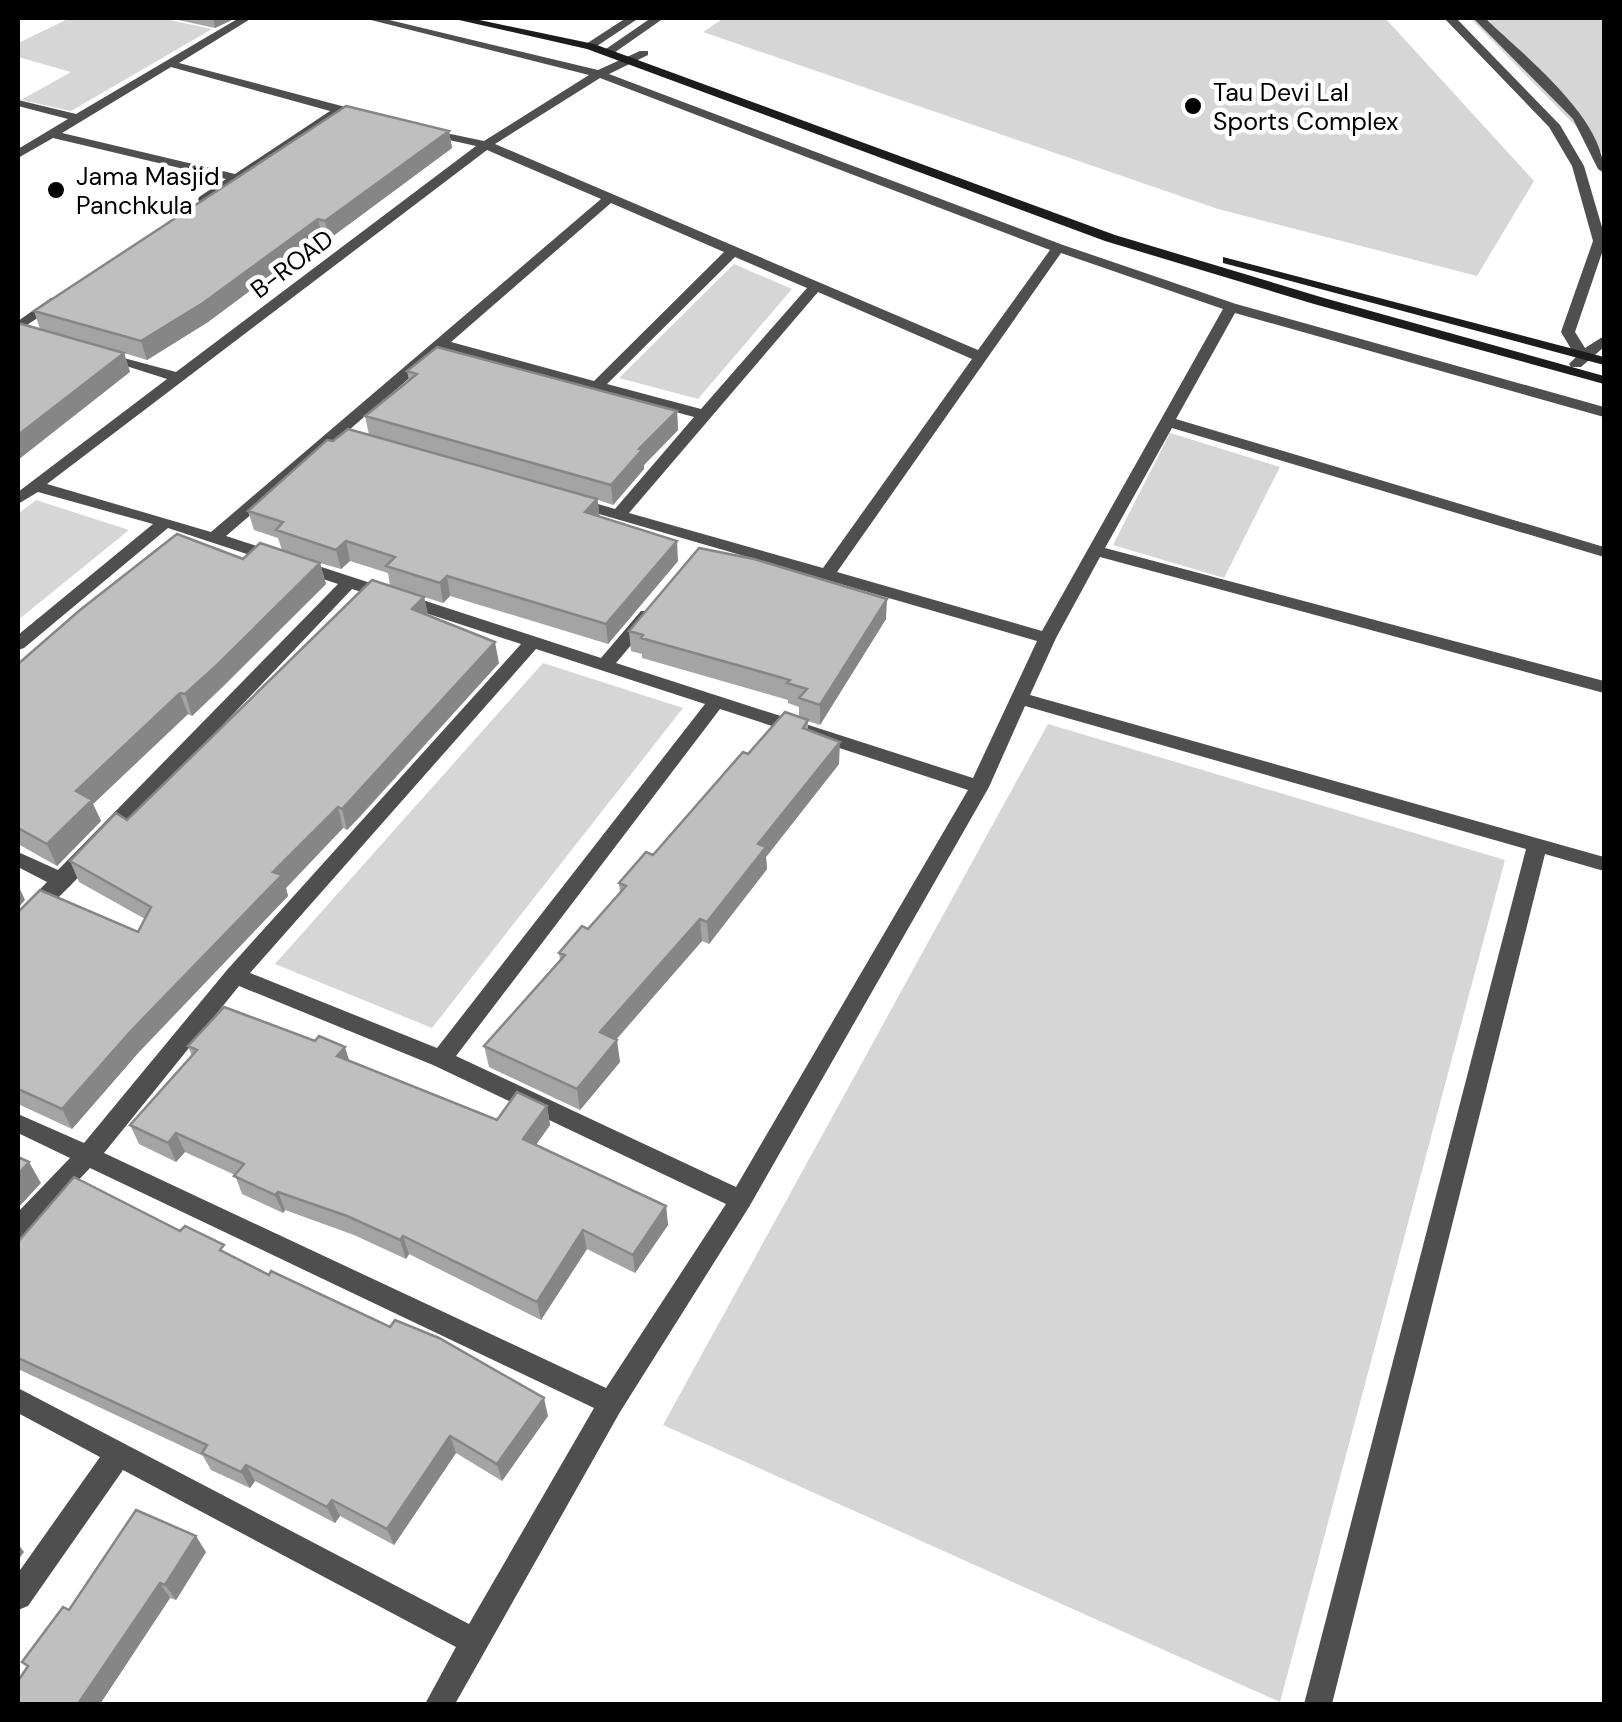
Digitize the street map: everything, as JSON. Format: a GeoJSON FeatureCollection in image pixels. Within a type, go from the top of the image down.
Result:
{"type":"FeatureCollection","features":[{"type":"Feature","properties":{"kind":"street"},"geometry":{"type":"LineString","coordinates":[[18,154],[246,18]]}},
{"type":"Feature","properties":{"kind":"street"},"geometry":{"type":"LineString","coordinates":[[369,18],[600,74],[1058,248],[1232,307],[1604,412]]}},
{"type":"Feature","properties":{"kind":"street"},"geometry":{"type":"LineString","coordinates":[[456,18],[600,46],[620,44],[1125,232],[1604,361]]}},
{"type":"Feature","properties":{"kind":"street"},"geometry":{"type":"LineString","coordinates":[[506,18],[600,46],[628,60],[1110,238],[1604,380]]}},
{"type":"Feature","properties":{"kind":"street"},"geometry":{"type":"LineString","coordinates":[[600,46],[633,18]]}},
{"type":"Feature","properties":{"kind":"street"},"geometry":{"type":"LineString","coordinates":[[620,44],[658,18]]}},
{"type":"Feature","properties":{"kind":"street"},"geometry":{"type":"LineString","coordinates":[[1450,18],[1554,125],[1578,166],[1600,241],[1568,332],[1582,356]]}},
{"type":"Feature","properties":{"kind":"street"},"geometry":{"type":"LineString","coordinates":[[1479,18],[1578,117],[1604,169]]}},
{"type":"Feature","properties":{"kind":"street","name":"B-ROAD"},"geometry":{"type":"LineString","coordinates":[[18,498],[486,145],[600,74],[644,53]]}},
{"type":"Feature","properties":{"kind":"street"},"geometry":{"type":"LineString","coordinates":[[168,63],[376,118]]}},
{"type":"Feature","properties":{"kind":"street"},"geometry":{"type":"LineString","coordinates":[[18,103],[77,118]]}},
{"type":"Feature","properties":{"kind":"street"},"geometry":{"type":"LineString","coordinates":[[190,210],[339,110]]}},
{"type":"Feature","properties":{"kind":"street"},"geometry":{"type":"LineString","coordinates":[[412,128],[486,145],[981,357]]}},
{"type":"Feature","properties":{"kind":"street"},"geometry":{"type":"LineString","coordinates":[[50,134],[236,178]]}},
{"type":"Feature","properties":{"kind":"street"},"geometry":{"type":"LineString","coordinates":[[215,537],[610,198]]}},
{"type":"Feature","properties":{"kind":"street"},"geometry":{"type":"LineString","coordinates":[[826,576],[1058,248]]}},
{"type":"Feature","properties":{"kind":"street"},"geometry":{"type":"LineString","coordinates":[[596,386],[732,251]]}},
{"type":"Feature","properties":{"kind":"street"},"geometry":{"type":"LineString","coordinates":[[618,515],[815,287]]}},
{"type":"Feature","properties":{"kind":"street"},"geometry":{"type":"LineString","coordinates":[[36,337],[18,329],[64,295]]}},
{"type":"Feature","properties":{"kind":"street"},"geometry":{"type":"LineString","coordinates":[[439,1704],[611,1403],[741,1200],[979,786],[1048,638],[1232,307]]}},
{"type":"Feature","properties":{"kind":"street"},"geometry":{"type":"LineString","coordinates":[[1571,371],[1582,356],[1604,340]]}},
{"type":"Feature","properties":{"kind":"street"},"geometry":{"type":"LineString","coordinates":[[440,344],[704,415]]}},
{"type":"Feature","properties":{"kind":"street"},"geometry":{"type":"LineString","coordinates":[[90,352],[180,378]]}},
{"type":"Feature","properties":{"kind":"street"},"geometry":{"type":"LineString","coordinates":[[1166,421],[1604,552]]}},
{"type":"Feature","properties":{"kind":"street"},"geometry":{"type":"LineString","coordinates":[[335,434],[354,440]]}},
{"type":"Feature","properties":{"kind":"street"},"geometry":{"type":"LineString","coordinates":[[35,486],[215,537],[979,786]]}},
{"type":"Feature","properties":{"kind":"street"},"geometry":{"type":"LineString","coordinates":[[561,498],[704,548],[826,576],[1048,638]]}},
{"type":"Feature","properties":{"kind":"street"},"geometry":{"type":"LineString","coordinates":[[18,644],[166,522]]}},
{"type":"Feature","properties":{"kind":"street"},"geometry":{"type":"LineString","coordinates":[[1098,551],[1604,687]]}},
{"type":"Feature","properties":{"kind":"street"},"geometry":{"type":"LineString","coordinates":[[18,924],[350,581]]}},
{"type":"Feature","properties":{"kind":"street"},"geometry":{"type":"LineString","coordinates":[[606,664],[663,596]]}},
{"type":"Feature","properties":{"kind":"street"},"geometry":{"type":"LineString","coordinates":[[18,1228],[87,1156],[235,976],[534,641]]}},
{"type":"Feature","properties":{"kind":"street"},"geometry":{"type":"LineString","coordinates":[[1020,698],[1604,864]]}},
{"type":"Feature","properties":{"kind":"street"},"geometry":{"type":"LineString","coordinates":[[441,1059],[717,700]]}},
{"type":"Feature","properties":{"kind":"street"},"geometry":{"type":"LineString","coordinates":[[1318,1704],[1536,845]]}},
{"type":"Feature","properties":{"kind":"street"},"geometry":{"type":"LineString","coordinates":[[18,860],[63,880]]}},
{"type":"Feature","properties":{"kind":"street"},"geometry":{"type":"LineString","coordinates":[[235,976],[441,1059],[741,1200]]}},
{"type":"Feature","properties":{"kind":"street"},"geometry":{"type":"LineString","coordinates":[[18,1123],[611,1403]]}},
{"type":"Feature","properties":{"kind":"street"},"geometry":{"type":"LineString","coordinates":[[18,1400],[474,1642]]}},
{"type":"Feature","properties":{"kind":"street"},"geometry":{"type":"LineString","coordinates":[[18,1596],[119,1453]]}},
{"type":"Feature","properties":{"kind":"shaded area"},"geometry":{"type":"Polygon","coordinates":[[[70,18],[161,18],[212,29],[71,111],[21,100],[71,72],[18,57],[18,43],[70,18]]]}},
{"type":"Feature","properties":{"kind":"shaded area","name":"Tau Devi Lal Sports Complex"},"geometry":{"type":"Polygon","coordinates":[[[724,18],[1385,18],[1534,181],[1477,276],[1218,209],[703,32],[724,18]]]}},
{"type":"Feature","properties":{"kind":"shaded area"},"geometry":{"type":"Polygon","coordinates":[[[1470,18],[1604,18],[1604,155],[1470,18]]]}},
{"type":"Feature","properties":{"kind":"shaded area"},"geometry":{"type":"Polygon","coordinates":[[[734,264],[792,289],[698,399],[619,378],[734,264]]]}},
{"type":"Feature","properties":{"kind":"shaded area"},"geometry":{"type":"Polygon","coordinates":[[[1170,433],[1280,467],[1224,578],[1113,545],[1170,433]]]}},
{"type":"Feature","properties":{"kind":"shaded area"},"geometry":{"type":"Polygon","coordinates":[[[36,500],[129,530],[18,620],[18,514],[36,500]]]}},
{"type":"Feature","properties":{"kind":"shaded area"},"geometry":{"type":"Polygon","coordinates":[[[543,663],[683,708],[432,1028],[275,964],[543,663]]]}},
{"type":"Feature","properties":{"kind":"shaded area"},"geometry":{"type":"Polygon","coordinates":[[[1048,724],[1505,860],[1280,1702],[663,1425],[1048,724]]]}},
{"type":"Feature","properties":{"kind":"building"},"geometry":{"type":"Polygon","coordinates":[[[346,106],[449,131],[325,221],[318,219],[203,303],[141,341],[34,311],[346,106]]]}},
{"type":"Feature","properties":{"kind":"building"},"geometry":{"type":"Polygon","coordinates":[[[18,323],[124,353],[18,435],[18,323]]]}},
{"type":"Feature","properties":{"kind":"building"},"geometry":{"type":"Polygon","coordinates":[[[437,347],[677,411],[639,449],[642,450],[611,485],[365,416],[417,374],[407,371],[437,347]]]}},
{"type":"Feature","properties":{"kind":"building"},"geometry":{"type":"Polygon","coordinates":[[[348,429],[597,499],[585,512],[677,541],[606,624],[447,576],[440,583],[386,566],[395,557],[346,541],[336,550],[276,530],[283,522],[248,511],[327,440],[333,441],[348,429]]]}},
{"type":"Feature","properties":{"kind":"building"},"geometry":{"type":"Polygon","coordinates":[[[177,534],[243,559],[260,543],[320,563],[216,666],[185,694],[180,693],[76,791],[92,800],[47,844],[18,828],[18,664],[177,534]]]}},
{"type":"Feature","properties":{"kind":"building"},"geometry":{"type":"Polygon","coordinates":[[[699,548],[754,559],[887,599],[820,705],[799,698],[807,689],[787,683],[790,680],[641,638],[643,635],[629,631],[699,548]]]}},
{"type":"Feature","properties":{"kind":"building"},"geometry":{"type":"Polygon","coordinates":[[[372,580],[424,597],[412,609],[495,642],[342,809],[338,807],[273,872],[282,875],[130,1032],[62,1109],[18,1089],[18,912],[40,890],[138,932],[151,907],[70,861],[116,813],[127,820],[372,580]]]}},
{"type":"Feature","properties":{"kind":"building"},"geometry":{"type":"Polygon","coordinates":[[[785,712],[808,720],[803,728],[840,742],[758,844],[766,847],[707,922],[700,919],[600,1032],[617,1040],[577,1089],[484,1046],[565,955],[559,953],[582,926],[588,929],[626,886],[619,883],[646,852],[653,855],[743,752],[748,754],[785,712]]]}},
{"type":"Feature","properties":{"kind":"building"},"geometry":{"type":"Polygon","coordinates":[[[224,1007],[315,1041],[319,1036],[345,1047],[337,1056],[497,1120],[517,1092],[547,1106],[523,1139],[666,1206],[633,1255],[583,1230],[537,1302],[403,1236],[400,1240],[347,1216],[278,1192],[275,1195],[234,1176],[244,1164],[176,1133],[168,1143],[130,1125],[197,1050],[188,1046],[224,1007]]]}},
{"type":"Feature","properties":{"kind":"building"},"geometry":{"type":"Polygon","coordinates":[[[18,1157],[29,1162],[18,1174],[18,1157]]]}},
{"type":"Feature","properties":{"kind":"building"},"geometry":{"type":"Polygon","coordinates":[[[74,1177],[180,1231],[185,1226],[224,1245],[220,1250],[269,1275],[271,1271],[390,1327],[395,1320],[439,1338],[544,1398],[497,1464],[450,1436],[387,1529],[332,1500],[327,1507],[246,1465],[241,1472],[202,1453],[207,1445],[18,1358],[18,1242],[74,1177]]]}},
{"type":"Feature","properties":{"kind":"building"},"geometry":{"type":"Polygon","coordinates":[[[136,1510],[196,1536],[78,1704],[18,1704],[18,1681],[28,1666],[22,1662],[63,1607],[69,1610],[136,1510]]]}},
{"type":"Feature","properties":{"kind":"place","name":"Tau Devi Lal Sports Complex"},"geometry":{"type":"Point","coordinates":[1193,106]}},
{"type":"Feature","properties":{"kind":"place","name":"Jama Masjid Panchkula"},"geometry":{"type":"Point","coordinates":[56,190]}}]}
